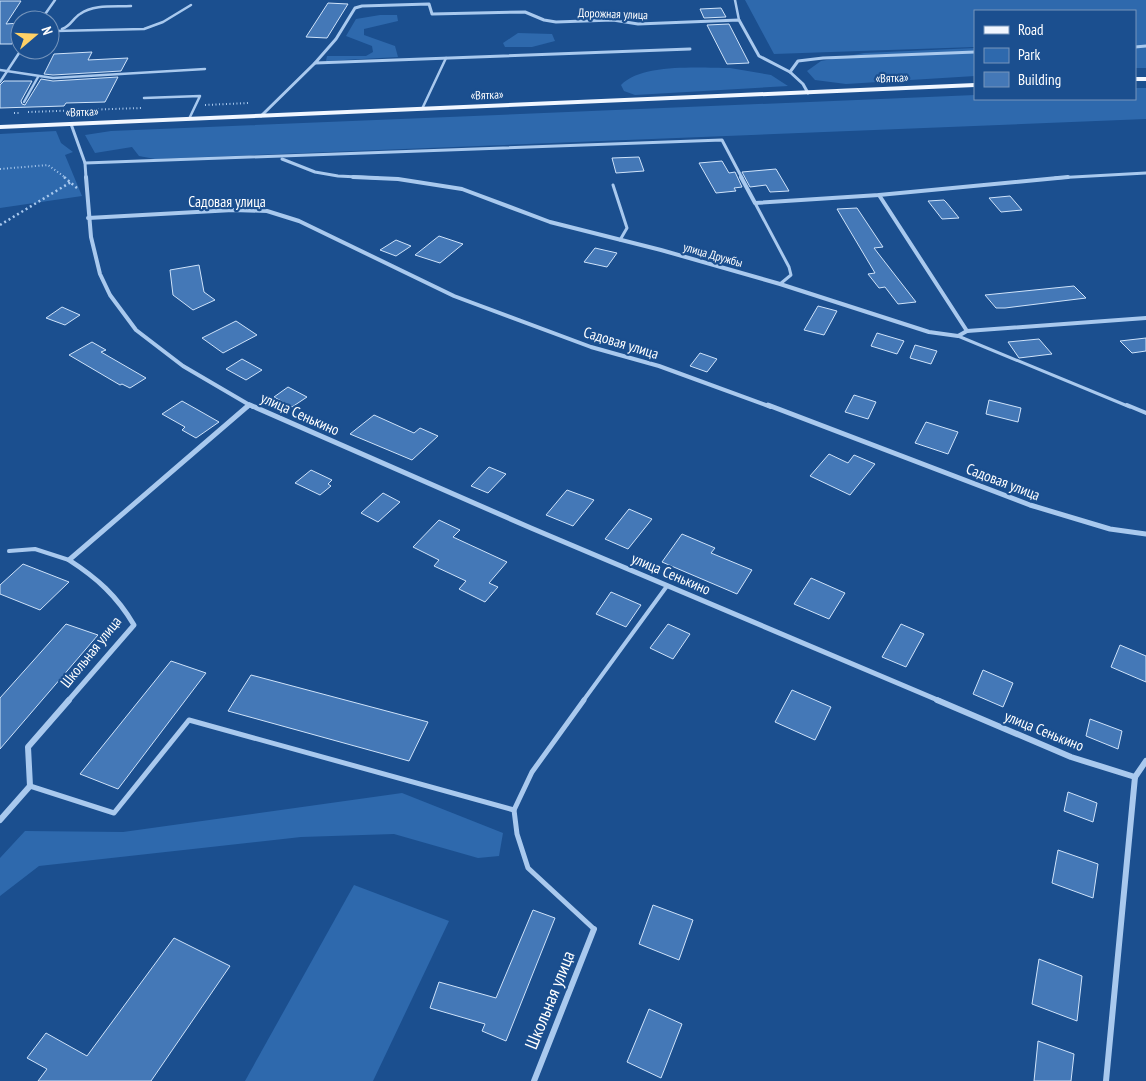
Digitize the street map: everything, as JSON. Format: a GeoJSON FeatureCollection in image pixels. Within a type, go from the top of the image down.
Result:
{"type":"FeatureCollection","features":[{"type":"Feature","properties":{"kind":"main road","name":"«Вятка»"},"geometry":{"type":"LineString","coordinates":[[0,127],[974,86]]}},
{"type":"Feature","properties":{"kind":"street","name":"Дорожная улица"},"geometry":{"type":"LineString","coordinates":[[261,116],[315,63],[336,39],[355,8],[362,6],[429,4],[432,14],[526,12],[544,20],[556,22],[613,20],[638,24],[739,20]]}},
{"type":"Feature","properties":{"kind":"street"},"geometry":{"type":"LineString","coordinates":[[739,20],[760,56],[790,72],[803,84],[808,93]]}},
{"type":"Feature","properties":{"kind":"street"},"geometry":{"type":"LineString","coordinates":[[315,63],[690,49]]}},
{"type":"Feature","properties":{"kind":"street"},"geometry":{"type":"LineString","coordinates":[[790,72],[798,61],[823,58],[974,52]]}},
{"type":"Feature","properties":{"kind":"street","name":"улица Сенькино"},"geometry":{"type":"LineString","coordinates":[[71,124],[85,163],[88,218],[100,274],[110,295],[136,330],[183,366],[249,405],[301,429],[1072,757],[1135,777]]}},
{"type":"Feature","properties":{"kind":"street"},"geometry":{"type":"LineString","coordinates":[[85,163],[722,140],[755,202],[879,195],[1074,176],[1146,173]]}},
{"type":"Feature","properties":{"kind":"street","name":"улица Дружбы"},"geometry":{"type":"LineString","coordinates":[[278,157],[315,172],[338,176],[398,180],[462,189],[487,196],[550,222],[780,284],[929,332],[958,336]]}},
{"type":"Feature","properties":{"kind":"street"},"geometry":{"type":"LineString","coordinates":[[879,195],[967,331]]}},
{"type":"Feature","properties":{"kind":"street","name":"Садовая улица"},"geometry":{"type":"LineString","coordinates":[[88,218],[233,210],[267,211],[298,221],[454,296],[591,348],[659,366],[852,436],[1030,505],[1110,529],[1146,534]]}},
{"type":"Feature","properties":{"kind":"street"},"geometry":{"type":"LineString","coordinates":[[958,336],[967,331],[1146,318]]}},
{"type":"Feature","properties":{"kind":"street"},"geometry":{"type":"LineString","coordinates":[[69,560],[249,405]]}},
{"type":"Feature","properties":{"kind":"street","name":"Школьная улица"},"geometry":{"type":"LineString","coordinates":[[30,786],[28,747],[134,624],[122,602],[103,583],[69,560]]}},
{"type":"Feature","properties":{"kind":"street"},"geometry":{"type":"LineString","coordinates":[[1106,1081],[1135,777],[1146,761]]}},
{"type":"Feature","properties":{"kind":"street"},"geometry":{"type":"LineString","coordinates":[[0,820],[30,786]]}},
{"type":"Feature","properties":{"kind":"street","name":"Школьная улица"},"geometry":{"type":"LineString","coordinates":[[534,1081],[594,929]]}},
{"type":"Feature","properties":{"kind":"lane"},"geometry":{"type":"LineString","coordinates":[[735,0],[739,20]]}},
{"type":"Feature","properties":{"kind":"lane"},"geometry":{"type":"LineString","coordinates":[[60,31],[144,29],[163,22],[191,5]]}},
{"type":"Feature","properties":{"kind":"lane"},"geometry":{"type":"LineString","coordinates":[[60,29],[71,26],[78,15],[88,10],[131,6]]}},
{"type":"Feature","properties":{"kind":"lane"},"geometry":{"type":"LineString","coordinates":[[422,109],[446,58]]}},
{"type":"Feature","properties":{"kind":"lane"},"geometry":{"type":"LineString","coordinates":[[0,82],[14,60]]}},
{"type":"Feature","properties":{"kind":"lane"},"geometry":{"type":"LineString","coordinates":[[0,70],[38,77],[74,78],[205,69]]}},
{"type":"Feature","properties":{"kind":"lane"},"geometry":{"type":"LineString","coordinates":[[0,74],[8,70]]}},
{"type":"Feature","properties":{"kind":"lane"},"geometry":{"type":"LineString","coordinates":[[24,102],[38,77]]}},
{"type":"Feature","properties":{"kind":"lane"},"geometry":{"type":"LineString","coordinates":[[144,98],[200,96],[190,119]]}},
{"type":"Feature","properties":{"kind":"lane"},"geometry":{"type":"LineString","coordinates":[[613,185],[627,228],[620,240]]}},
{"type":"Feature","properties":{"kind":"lane"},"geometry":{"type":"LineString","coordinates":[[755,202],[789,267],[790,275],[780,284]]}},
{"type":"Feature","properties":{"kind":"lane"},"geometry":{"type":"LineString","coordinates":[[958,336],[1146,414]]}},
{"type":"Feature","properties":{"kind":"lane"},"geometry":{"type":"LineString","coordinates":[[9,551],[35,549],[69,560]]}},
{"type":"Feature","properties":{"kind":"lane"},"geometry":{"type":"LineString","coordinates":[[594,929],[528,868],[517,834],[514,810],[532,772],[667,586]]}},
{"type":"Feature","properties":{"kind":"lane"},"geometry":{"type":"LineString","coordinates":[[30,786],[114,813],[188,720],[514,810]]}},
{"type":"Feature","properties":{"kind":"path"},"geometry":{"type":"LineString","coordinates":[[0,169],[48,165],[72,182],[88,202]]}},
{"type":"Feature","properties":{"kind":"path"},"geometry":{"type":"LineString","coordinates":[[0,225],[72,182]]}},
{"type":"Feature","properties":{"kind":"green space"},"geometry":{"type":"Polygon","coordinates":[[[745,0],[1146,0],[1146,68],[1136,68],[1136,10],[974,10],[974,47],[774,54],[745,0]]]}},
{"type":"Feature","properties":{"kind":"green space"},"geometry":{"type":"Polygon","coordinates":[[[380,15],[397,15],[398,21],[364,29],[364,35],[395,46],[398,57],[326,61],[327,56],[366,56],[373,52],[372,46],[346,36],[356,19],[380,15]]]}},
{"type":"Feature","properties":{"kind":"green space"},"geometry":{"type":"Polygon","coordinates":[[[518,33],[552,34],[555,41],[532,47],[505,47],[503,43],[518,33]]]}},
{"type":"Feature","properties":{"kind":"green space"},"geometry":{"type":"Polygon","coordinates":[[[974,48],[974,76],[846,84],[815,80],[807,71],[821,61],[864,53],[974,48]]]}},
{"type":"Feature","properties":{"kind":"green space"},"geometry":{"type":"Polygon","coordinates":[[[672,68],[730,68],[771,75],[788,86],[635,95],[624,91],[621,85],[643,73],[657,70],[672,68]]]}},
{"type":"Feature","properties":{"kind":"green space"},"geometry":{"type":"Polygon","coordinates":[[[1136,88],[1146,88],[1146,119],[155,159],[139,156],[132,147],[95,153],[85,135],[111,131],[974,95],[974,100],[1136,100],[1136,88]]]}},
{"type":"Feature","properties":{"kind":"green space"},"geometry":{"type":"Polygon","coordinates":[[[56,131],[61,143],[73,152],[65,155],[82,196],[0,208],[0,134],[56,131]]]}},
{"type":"Feature","properties":{"kind":"green space"},"geometry":{"type":"Polygon","coordinates":[[[402,793],[503,833],[499,856],[478,858],[394,834],[301,837],[39,866],[0,896],[0,858],[25,831],[123,832],[402,793]]]}},
{"type":"Feature","properties":{"kind":"green space"},"geometry":{"type":"Polygon","coordinates":[[[354,885],[449,921],[373,1081],[245,1081],[354,885]]]}},
{"type":"Feature","properties":{"kind":"building"},"geometry":{"type":"Polygon","coordinates":[[[0,1],[21,1],[15,10],[10,10],[10,18],[6,24],[10,24],[10,44],[0,44],[0,1]]]}},
{"type":"Feature","properties":{"kind":"building"},"geometry":{"type":"Polygon","coordinates":[[[328,3],[348,4],[327,38],[306,37],[328,3]]]}},
{"type":"Feature","properties":{"kind":"building"},"geometry":{"type":"Polygon","coordinates":[[[721,8],[726,17],[704,18],[700,9],[721,8]]]}},
{"type":"Feature","properties":{"kind":"building"},"geometry":{"type":"Polygon","coordinates":[[[729,24],[749,63],[727,64],[707,25],[729,24]]]}},
{"type":"Feature","properties":{"kind":"building"},"geometry":{"type":"Polygon","coordinates":[[[92,52],[88,60],[128,58],[121,71],[44,74],[51,60],[60,60],[60,54],[92,52]]]}},
{"type":"Feature","properties":{"kind":"building"},"geometry":{"type":"Polygon","coordinates":[[[118,77],[105,102],[66,103],[64,106],[0,108],[0,85],[4,81],[32,81],[21,101],[25,105],[41,79],[53,81],[118,77]]]}},
{"type":"Feature","properties":{"kind":"building"},"geometry":{"type":"Polygon","coordinates":[[[639,157],[644,171],[616,173],[612,158],[639,157]]]}},
{"type":"Feature","properties":{"kind":"building"},"geometry":{"type":"Polygon","coordinates":[[[722,161],[729,173],[735,172],[742,187],[734,188],[736,191],[716,193],[699,163],[722,161]]]}},
{"type":"Feature","properties":{"kind":"building"},"geometry":{"type":"Polygon","coordinates":[[[776,169],[789,191],[770,192],[766,185],[750,187],[742,172],[776,169]]]}},
{"type":"Feature","properties":{"kind":"building"},"geometry":{"type":"Polygon","coordinates":[[[1010,196],[1022,210],[1001,212],[989,198],[1010,196]]]}},
{"type":"Feature","properties":{"kind":"building"},"geometry":{"type":"Polygon","coordinates":[[[944,200],[959,218],[942,219],[928,201],[944,200]]]}},
{"type":"Feature","properties":{"kind":"building"},"geometry":{"type":"Polygon","coordinates":[[[857,208],[883,247],[874,248],[916,302],[898,304],[885,287],[879,288],[868,274],[875,273],[837,209],[857,208]]]}},
{"type":"Feature","properties":{"kind":"building"},"geometry":{"type":"Polygon","coordinates":[[[439,236],[463,244],[440,263],[415,255],[439,236]]]}},
{"type":"Feature","properties":{"kind":"building"},"geometry":{"type":"Polygon","coordinates":[[[396,240],[411,246],[396,256],[380,250],[396,240]]]}},
{"type":"Feature","properties":{"kind":"building"},"geometry":{"type":"Polygon","coordinates":[[[595,248],[617,253],[607,267],[584,262],[595,248]]]}},
{"type":"Feature","properties":{"kind":"building"},"geometry":{"type":"Polygon","coordinates":[[[199,265],[204,292],[215,300],[193,310],[173,295],[170,270],[199,265]]]}},
{"type":"Feature","properties":{"kind":"building"},"geometry":{"type":"Polygon","coordinates":[[[1074,286],[1086,298],[996,308],[985,295],[1074,286]]]}},
{"type":"Feature","properties":{"kind":"building"},"geometry":{"type":"Polygon","coordinates":[[[818,306],[837,311],[824,335],[804,330],[818,306]]]}},
{"type":"Feature","properties":{"kind":"building"},"geometry":{"type":"Polygon","coordinates":[[[62,307],[80,315],[65,325],[46,318],[62,307]]]}},
{"type":"Feature","properties":{"kind":"building"},"geometry":{"type":"Polygon","coordinates":[[[236,321],[257,335],[223,353],[202,338],[236,321]]]}},
{"type":"Feature","properties":{"kind":"building"},"geometry":{"type":"Polygon","coordinates":[[[877,333],[904,341],[897,354],[871,346],[877,333]]]}},
{"type":"Feature","properties":{"kind":"building"},"geometry":{"type":"Polygon","coordinates":[[[1146,338],[1146,351],[1132,353],[1120,341],[1146,338]]]}},
{"type":"Feature","properties":{"kind":"building"},"geometry":{"type":"Polygon","coordinates":[[[1039,339],[1052,354],[1019,358],[1008,342],[1039,339]]]}},
{"type":"Feature","properties":{"kind":"building"},"geometry":{"type":"Polygon","coordinates":[[[92,342],[106,350],[101,352],[146,378],[130,388],[122,384],[120,385],[69,355],[92,342]]]}},
{"type":"Feature","properties":{"kind":"building"},"geometry":{"type":"Polygon","coordinates":[[[915,345],[937,351],[931,364],[910,358],[915,345]]]}},
{"type":"Feature","properties":{"kind":"building"},"geometry":{"type":"Polygon","coordinates":[[[700,353],[717,359],[707,372],[690,366],[700,353]]]}},
{"type":"Feature","properties":{"kind":"building"},"geometry":{"type":"Polygon","coordinates":[[[242,359],[262,370],[246,380],[226,369],[242,359]]]}},
{"type":"Feature","properties":{"kind":"building"},"geometry":{"type":"Polygon","coordinates":[[[288,387],[307,397],[292,407],[274,397],[288,387]]]}},
{"type":"Feature","properties":{"kind":"building"},"geometry":{"type":"Polygon","coordinates":[[[854,395],[876,402],[868,419],[845,412],[854,395]]]}},
{"type":"Feature","properties":{"kind":"building"},"geometry":{"type":"Polygon","coordinates":[[[989,400],[1021,408],[1018,422],[986,414],[989,400]]]}},
{"type":"Feature","properties":{"kind":"building"},"geometry":{"type":"Polygon","coordinates":[[[182,401],[219,422],[196,438],[182,430],[185,427],[162,414],[182,401]]]}},
{"type":"Feature","properties":{"kind":"building"},"geometry":{"type":"Polygon","coordinates":[[[374,415],[414,433],[420,428],[438,436],[412,460],[350,434],[374,415]]]}},
{"type":"Feature","properties":{"kind":"building"},"geometry":{"type":"Polygon","coordinates":[[[926,422],[958,432],[948,454],[915,443],[926,422]]]}},
{"type":"Feature","properties":{"kind":"building"},"geometry":{"type":"Polygon","coordinates":[[[829,454],[848,463],[854,455],[875,464],[850,495],[810,476],[829,454]]]}},
{"type":"Feature","properties":{"kind":"building"},"geometry":{"type":"Polygon","coordinates":[[[489,467],[506,474],[488,493],[471,486],[489,467]]]}},
{"type":"Feature","properties":{"kind":"building"},"geometry":{"type":"Polygon","coordinates":[[[311,470],[332,480],[328,484],[331,486],[320,495],[295,483],[311,470]]]}},
{"type":"Feature","properties":{"kind":"building"},"geometry":{"type":"Polygon","coordinates":[[[567,490],[594,500],[573,526],[546,515],[567,490]]]}},
{"type":"Feature","properties":{"kind":"building"},"geometry":{"type":"Polygon","coordinates":[[[383,493],[400,502],[378,522],[361,513],[383,493]]]}},
{"type":"Feature","properties":{"kind":"building"},"geometry":{"type":"Polygon","coordinates":[[[629,509],[652,519],[628,549],[605,539],[629,509]]]}},
{"type":"Feature","properties":{"kind":"building"},"geometry":{"type":"Polygon","coordinates":[[[439,520],[460,530],[453,537],[507,562],[489,583],[498,587],[485,602],[459,589],[466,581],[434,566],[439,560],[413,547],[439,520]]]}},
{"type":"Feature","properties":{"kind":"building"},"geometry":{"type":"Polygon","coordinates":[[[682,534],[715,548],[711,553],[752,570],[737,594],[662,562],[682,534]]]}},
{"type":"Feature","properties":{"kind":"building"},"geometry":{"type":"Polygon","coordinates":[[[23,564],[69,582],[40,610],[0,594],[0,585],[23,564]]]}},
{"type":"Feature","properties":{"kind":"building"},"geometry":{"type":"Polygon","coordinates":[[[811,578],[845,593],[829,619],[794,604],[811,578]]]}},
{"type":"Feature","properties":{"kind":"building"},"geometry":{"type":"Polygon","coordinates":[[[611,592],[641,605],[626,627],[596,614],[611,592]]]}},
{"type":"Feature","properties":{"kind":"building"},"geometry":{"type":"Polygon","coordinates":[[[66,624],[98,635],[0,749],[0,698],[66,624]]]}},
{"type":"Feature","properties":{"kind":"building"},"geometry":{"type":"Polygon","coordinates":[[[668,624],[690,634],[673,659],[650,648],[668,624]]]}},
{"type":"Feature","properties":{"kind":"building"},"geometry":{"type":"Polygon","coordinates":[[[901,624],[924,634],[906,667],[882,657],[901,624]]]}},
{"type":"Feature","properties":{"kind":"building"},"geometry":{"type":"Polygon","coordinates":[[[1120,645],[1146,656],[1146,682],[1111,667],[1120,645]]]}},
{"type":"Feature","properties":{"kind":"building"},"geometry":{"type":"Polygon","coordinates":[[[171,661],[206,673],[118,789],[80,774],[171,661]]]}},
{"type":"Feature","properties":{"kind":"building"},"geometry":{"type":"Polygon","coordinates":[[[983,670],[1013,683],[1003,707],[973,694],[983,670]]]}},
{"type":"Feature","properties":{"kind":"building"},"geometry":{"type":"Polygon","coordinates":[[[251,675],[428,722],[409,761],[228,711],[251,675]]]}},
{"type":"Feature","properties":{"kind":"building"},"geometry":{"type":"Polygon","coordinates":[[[792,690],[831,707],[815,740],[775,722],[792,690]]]}},
{"type":"Feature","properties":{"kind":"building"},"geometry":{"type":"Polygon","coordinates":[[[1090,719],[1122,731],[1118,749],[1086,736],[1090,719]]]}},
{"type":"Feature","properties":{"kind":"building"},"geometry":{"type":"Polygon","coordinates":[[[1068,792],[1097,803],[1093,822],[1064,811],[1068,792]]]}},
{"type":"Feature","properties":{"kind":"building"},"geometry":{"type":"Polygon","coordinates":[[[1058,850],[1098,864],[1093,898],[1052,883],[1058,850]]]}},
{"type":"Feature","properties":{"kind":"building"},"geometry":{"type":"Polygon","coordinates":[[[653,905],[693,920],[679,960],[639,944],[653,905]]]}},
{"type":"Feature","properties":{"kind":"building"},"geometry":{"type":"Polygon","coordinates":[[[533,910],[555,918],[506,1041],[482,1031],[485,1024],[430,1008],[439,982],[496,998],[533,910]]]}},
{"type":"Feature","properties":{"kind":"building"},"geometry":{"type":"Polygon","coordinates":[[[174,938],[230,966],[151,1081],[38,1081],[47,1069],[27,1058],[46,1033],[87,1056],[174,938]]]}},
{"type":"Feature","properties":{"kind":"building"},"geometry":{"type":"Polygon","coordinates":[[[1039,959],[1082,976],[1077,1021],[1032,1004],[1039,959]]]}},
{"type":"Feature","properties":{"kind":"building"},"geometry":{"type":"Polygon","coordinates":[[[649,1009],[682,1024],[661,1078],[627,1062],[649,1009]]]}},
{"type":"Feature","properties":{"kind":"building"},"geometry":{"type":"Polygon","coordinates":[[[1038,1041],[1074,1054],[1071,1081],[1034,1081],[1038,1041]]]}}]}
